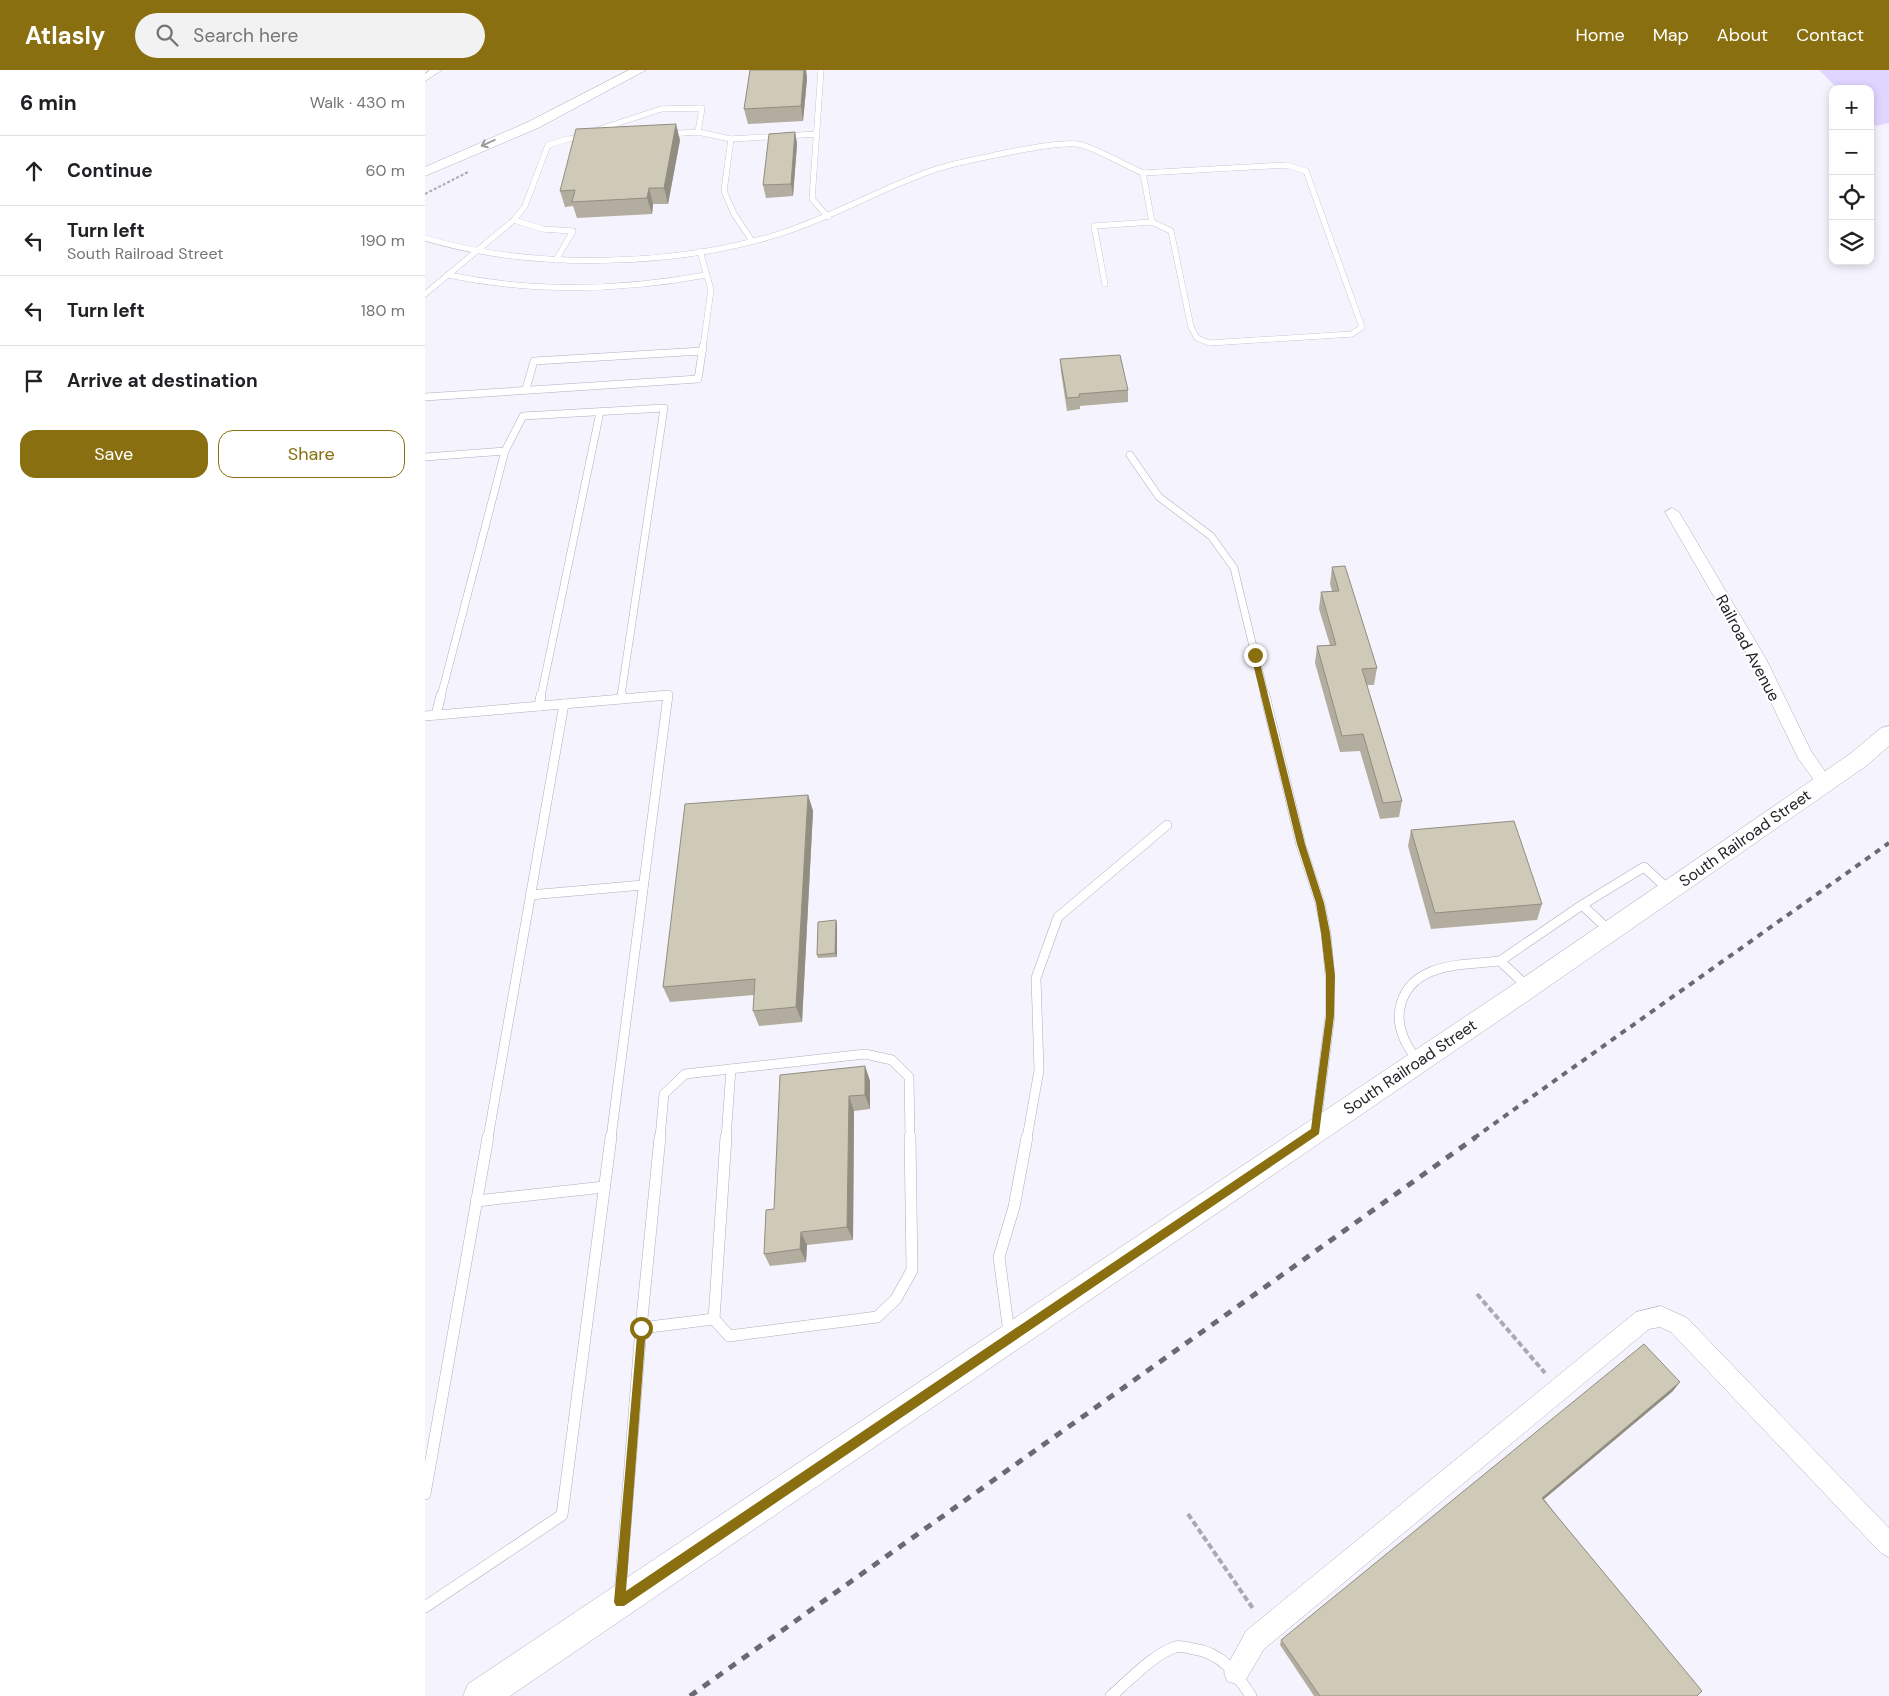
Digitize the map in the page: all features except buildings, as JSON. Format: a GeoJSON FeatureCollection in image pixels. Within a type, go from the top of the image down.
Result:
{"type":"FeatureCollection","features":[{"type":"Feature","properties":{"kind":"street"},"geometry":{"type":"LineString","coordinates":[[425,78],[437,70]]}},
{"type":"Feature","properties":{"kind":"street"},"geometry":{"type":"LineString","coordinates":[[425,172],[533,125],[639,70]]}},
{"type":"Feature","properties":{"kind":"street"},"geometry":{"type":"LineString","coordinates":[[451,177],[501,150],[533,125]]}},
{"type":"Feature","properties":{"kind":"street","name":"Railroad Avenue"},"geometry":{"type":"LineString","coordinates":[[1672,512],[1758,659],[1804,754],[1825,783]]}},
{"type":"Feature","properties":{"kind":"street","name":"South Railroad Street"},"geometry":{"type":"LineString","coordinates":[[480,1696],[1528,987],[1858,760],[1889,734]]}},
{"type":"Feature","properties":{"kind":"street"},"geometry":{"type":"LineString","coordinates":[[1236,1672],[1255,1640],[1644,1319],[1661,1316],[1679,1325],[1795,1444],[1889,1545]]}},
{"type":"Feature","properties":{"kind":"lane"},"geometry":{"type":"LineString","coordinates":[[821,70],[812,199],[828,218]]}},
{"type":"Feature","properties":{"kind":"lane"},"geometry":{"type":"LineString","coordinates":[[425,294],[514,220],[525,206],[548,145],[661,109],[702,108],[698,132]]}},
{"type":"Feature","properties":{"kind":"lane"},"geometry":{"type":"LineString","coordinates":[[661,134],[698,132],[731,139],[817,134]]}},
{"type":"Feature","properties":{"kind":"lane"},"geometry":{"type":"LineString","coordinates":[[568,139],[595,138]]}},
{"type":"Feature","properties":{"kind":"lane"},"geometry":{"type":"LineString","coordinates":[[731,139],[724,191],[734,214],[752,241]]}},
{"type":"Feature","properties":{"kind":"lane"},"geometry":{"type":"LineString","coordinates":[[425,238],[478,251],[556,260],[625,260],[700,251],[752,241],[828,218],[916,176],[957,163],[1027,149],[1079,144],[1143,173],[1286,166],[1306,171],[1361,327],[1352,334],[1209,343],[1197,338],[1191,327],[1171,231],[1152,222],[1094,226],[1105,284]]}},
{"type":"Feature","properties":{"kind":"lane"},"geometry":{"type":"LineString","coordinates":[[1143,173],[1152,222]]}},
{"type":"Feature","properties":{"kind":"lane"},"geometry":{"type":"LineString","coordinates":[[514,220],[543,228],[573,231],[556,260]]}},
{"type":"Feature","properties":{"kind":"lane"},"geometry":{"type":"LineString","coordinates":[[425,396],[698,379],[711,290],[700,251]]}},
{"type":"Feature","properties":{"kind":"lane"},"geometry":{"type":"LineString","coordinates":[[448,275],[505,285],[587,289],[661,283],[706,275]]}},
{"type":"Feature","properties":{"kind":"lane"},"geometry":{"type":"LineString","coordinates":[[526,389],[534,361],[702,351]]}},
{"type":"Feature","properties":{"kind":"lane"},"geometry":{"type":"LineString","coordinates":[[436,715],[505,451],[523,416],[664,408],[621,699]]}},
{"type":"Feature","properties":{"kind":"lane"},"geometry":{"type":"LineString","coordinates":[[539,706],[601,412]]}},
{"type":"Feature","properties":{"kind":"lane"},"geometry":{"type":"LineString","coordinates":[[425,456],[505,451]]}},
{"type":"Feature","properties":{"kind":"lane"},"geometry":{"type":"LineString","coordinates":[[1130,455],[1164,502],[1204,529],[1224,549],[1234,568],[1301,844],[1320,903],[1325,933],[1330,976],[1330,1016],[1315,1131]]}},
{"type":"Feature","properties":{"kind":"lane"},"geometry":{"type":"LineString","coordinates":[[425,716],[667,696],[562,1515],[425,1607]]}},
{"type":"Feature","properties":{"kind":"lane"},"geometry":{"type":"LineString","coordinates":[[425,1494],[564,704]]}},
{"type":"Feature","properties":{"kind":"lane"},"geometry":{"type":"LineString","coordinates":[[1010,1338],[999,1258],[1014,1207],[1039,1070],[1036,978],[1057,917],[1167,825]]}},
{"type":"Feature","properties":{"kind":"lane"},"geometry":{"type":"LineString","coordinates":[[1419,1061],[1409,1051],[1399,1028],[1400,998],[1403,990],[1416,977],[1434,969],[1501,961],[1582,905],[1644,867],[1669,890]]}},
{"type":"Feature","properties":{"kind":"lane"},"geometry":{"type":"LineString","coordinates":[[530,895],[643,884]]}},
{"type":"Feature","properties":{"kind":"lane"},"geometry":{"type":"LineString","coordinates":[[1582,905],[1610,931]]}},
{"type":"Feature","properties":{"kind":"lane"},"geometry":{"type":"LineString","coordinates":[[1501,961],[1528,987]]}},
{"type":"Feature","properties":{"kind":"lane"},"geometry":{"type":"LineString","coordinates":[[620,1602],[641,1328],[664,1094],[685,1074],[865,1054],[892,1060],[909,1077],[912,1270],[896,1299],[877,1317],[729,1336],[714,1319],[731,1070]]}},
{"type":"Feature","properties":{"kind":"lane"},"geometry":{"type":"LineString","coordinates":[[476,1200],[604,1186]]}},
{"type":"Feature","properties":{"kind":"lane"},"geometry":{"type":"LineString","coordinates":[[641,1328],[714,1319]]}},
{"type":"Feature","properties":{"kind":"lane"},"geometry":{"type":"LineString","coordinates":[[1111,1696],[1178,1646],[1197,1648],[1217,1654],[1236,1672],[1251,1696]]}},
{"type":"Feature","properties":{"kind":"path"},"geometry":{"type":"LineString","coordinates":[[1477,1294],[1559,1389]]}},
{"type":"Feature","properties":{"kind":"path"},"geometry":{"type":"LineString","coordinates":[[1188,1514],[1267,1630]]}},
{"type":"Feature","properties":{"kind":"shaded area"},"geometry":{"type":"Polygon","coordinates":[[[1819,70],[1889,70],[1889,123],[1876,126],[1874,124],[1874,85],[1834,85],[1819,70]]]}},
{"type":"Feature","properties":{"kind":"railway"},"geometry":{"type":"LineString","coordinates":[[1474,1138],[1889,843]]}},
{"type":"Feature","properties":{"kind":"railway"},"geometry":{"type":"LineString","coordinates":[[690,1696],[1476,1137]]}},
{"type":"Feature","properties":{"kind":"route"},"geometry":{"type":"LineString","coordinates":[[641,1328],[620,1602],[1315,1131],[1330,1016],[1330,976],[1325,933],[1320,903],[1301,844],[1255,655]]}}]}
